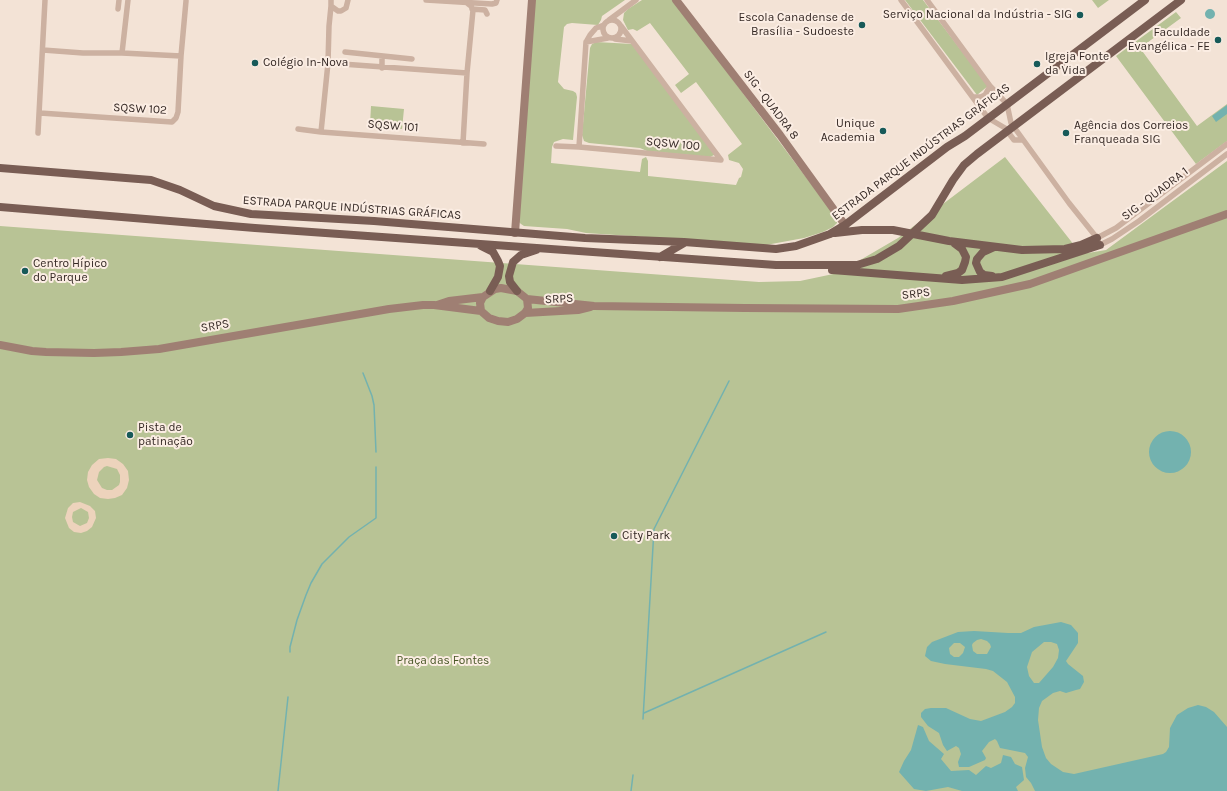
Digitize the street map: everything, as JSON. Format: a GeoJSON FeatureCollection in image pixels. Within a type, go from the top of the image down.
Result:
{"type":"FeatureCollection","features":[{"type":"Feature","properties":{"kind":"main road"},"geometry":{"type":"LineString","coordinates":[[515,233],[532,0]]}},
{"type":"Feature","properties":{"kind":"main road","name":"SIG - QUADRA 8"},"geometry":{"type":"LineString","coordinates":[[676,0],[780,135],[845,225]]}},
{"type":"Feature","properties":{"kind":"main road","name":"ESTRADA PARQUE INDÚSTRIAS GRÁFICAS"},"geometry":{"type":"LineString","coordinates":[[0,168],[152,180],[180,190],[214,206],[251,214],[374,221],[585,238],[776,248],[796,246],[830,234],[845,225],[1145,0]]}},
{"type":"Feature","properties":{"kind":"main road"},"geometry":{"type":"LineString","coordinates":[[776,265],[857,265],[877,259],[898,246],[932,215],[964,165],[1010,127],[1181,0]]}},
{"type":"Feature","properties":{"kind":"main road"},"geometry":{"type":"LineString","coordinates":[[0,207],[255,228],[776,265],[892,276],[953,275],[958,273],[962,270],[965,262],[964,252],[960,246],[949,240]]}},
{"type":"Feature","properties":{"kind":"main road","name":"SRPS"},"geometry":{"type":"LineString","coordinates":[[0,345],[32,351],[94,354],[159,349],[389,309],[434,305],[449,301],[483,297],[490,292],[501,288],[517,291],[527,299],[594,306],[898,308],[939,303],[1030,284],[1227,214]]}},
{"type":"Feature","properties":{"kind":"main road"},"geometry":{"type":"LineString","coordinates":[[830,234],[862,230],[888,229],[949,240],[1022,250],[1065,249],[1098,241]]}},
{"type":"Feature","properties":{"kind":"main road"},"geometry":{"type":"LineString","coordinates":[[924,276],[962,280],[1002,277],[1098,241]]}},
{"type":"Feature","properties":{"kind":"main road"},"geometry":{"type":"LineString","coordinates":[[660,257],[684,242]]}},
{"type":"Feature","properties":{"kind":"main road"},"geometry":{"type":"LineString","coordinates":[[470,243],[489,249],[493,252],[498,261],[500,271],[490,292]]}},
{"type":"Feature","properties":{"kind":"main road"},"geometry":{"type":"LineString","coordinates":[[995,247],[983,252],[977,259],[976,263],[980,272],[984,275],[1002,277]]}},
{"type":"Feature","properties":{"kind":"main road"},"geometry":{"type":"LineString","coordinates":[[517,291],[510,282],[509,276],[513,262],[521,255],[546,248]]}},
{"type":"Feature","properties":{"kind":"main road"},"geometry":{"type":"LineString","coordinates":[[481,311],[480,303],[483,297]]}},
{"type":"Feature","properties":{"kind":"main road","name":"SRPS"},"geometry":{"type":"LineString","coordinates":[[434,305],[481,311],[489,318],[503,322],[518,319],[525,313],[528,308],[527,299]]}},
{"type":"Feature","properties":{"kind":"main road","name":"SRPS"},"geometry":{"type":"LineString","coordinates":[[525,313],[578,310],[594,306]]}},
{"type":"Feature","properties":{"kind":"street"},"geometry":{"type":"LineString","coordinates":[[38,133],[45,0]]}},
{"type":"Feature","properties":{"kind":"street"},"geometry":{"type":"LineString","coordinates":[[118,9],[120,0]]}},
{"type":"Feature","properties":{"kind":"street"},"geometry":{"type":"LineString","coordinates":[[122,53],[128,0]]}},
{"type":"Feature","properties":{"kind":"street"},"geometry":{"type":"LineString","coordinates":[[426,0],[492,4],[496,3],[497,0]]}},
{"type":"Feature","properties":{"kind":"street"},"geometry":{"type":"LineString","coordinates":[[632,41],[611,38],[604,34],[606,23],[636,0]]}},
{"type":"Feature","properties":{"kind":"street"},"geometry":{"type":"LineString","coordinates":[[901,0],[954,74],[973,96],[988,118],[1005,128],[1010,127]]}},
{"type":"Feature","properties":{"kind":"street"},"geometry":{"type":"LineString","coordinates":[[927,0],[990,86],[1007,104],[1010,127],[1023,140],[1098,241]]}},
{"type":"Feature","properties":{"kind":"street","name":"SQSW 102"},"geometry":{"type":"LineString","coordinates":[[40,113],[172,122],[176,118],[178,112],[186,1]]}},
{"type":"Feature","properties":{"kind":"street"},"geometry":{"type":"LineString","coordinates":[[330,20],[338,11],[344,10],[349,1]]}},
{"type":"Feature","properties":{"kind":"street"},"geometry":{"type":"LineString","coordinates":[[331,3],[338,11]]}},
{"type":"Feature","properties":{"kind":"street"},"geometry":{"type":"LineString","coordinates":[[321,132],[328,64],[331,3]]}},
{"type":"Feature","properties":{"kind":"street"},"geometry":{"type":"LineString","coordinates":[[463,143],[472,9],[472,6],[467,3]]}},
{"type":"Feature","properties":{"kind":"street"},"geometry":{"type":"LineString","coordinates":[[472,9],[485,10],[487,14]]}},
{"type":"Feature","properties":{"kind":"street"},"geometry":{"type":"LineString","coordinates":[[586,42],[620,35],[622,29],[620,25],[622,10]]}},
{"type":"Feature","properties":{"kind":"street"},"geometry":{"type":"LineString","coordinates":[[556,146],[579,147],[586,42],[596,28],[606,23],[614,20],[620,25]]}},
{"type":"Feature","properties":{"kind":"street","name":"SQSW 100"},"geometry":{"type":"LineString","coordinates":[[579,147],[721,160],[620,25]]}},
{"type":"Feature","properties":{"kind":"street"},"geometry":{"type":"LineString","coordinates":[[43,50],[83,53],[181,56]]}},
{"type":"Feature","properties":{"kind":"street"},"geometry":{"type":"LineString","coordinates":[[345,52],[412,59]]}},
{"type":"Feature","properties":{"kind":"street"},"geometry":{"type":"LineString","coordinates":[[382,56],[382,68]]}},
{"type":"Feature","properties":{"kind":"street"},"geometry":{"type":"LineString","coordinates":[[328,64],[467,73]]}},
{"type":"Feature","properties":{"kind":"street"},"geometry":{"type":"LineString","coordinates":[[973,96],[982,97],[985,95],[990,86]]}},
{"type":"Feature","properties":{"kind":"street","name":"SQSW 101"},"geometry":{"type":"LineString","coordinates":[[298,130],[484,144]]}},
{"type":"Feature","properties":{"kind":"street","name":"SIG - QUADRA 1"},"geometry":{"type":"LineString","coordinates":[[1098,241],[1227,144]]}},
{"type":"Feature","properties":{"kind":"street","name":"SIG - QUADRA 1"},"geometry":{"type":"LineString","coordinates":[[1098,241],[1112,239],[1139,221],[1227,154]]}},
{"type":"Feature","properties":{"kind":"green space"},"geometry":{"type":"Polygon","coordinates":[[[535,0],[625,0],[602,16],[598,25],[572,23],[567,24],[564,27],[558,82],[564,89],[576,93],[577,97],[573,140],[563,139],[554,142],[552,147],[551,163],[640,172],[642,159],[646,157],[648,161],[648,176],[736,185],[741,177],[743,169],[739,163],[729,160],[728,155],[742,144],[696,82],[681,93],[675,85],[689,74],[650,23],[637,31],[633,29],[628,30],[623,20],[624,13],[642,0],[673,0],[832,212],[837,219],[837,223],[833,227],[823,232],[804,238],[766,245],[586,233],[567,229],[524,226],[521,224],[518,221],[535,0]]]}},
{"type":"Feature","properties":{"kind":"green space"},"geometry":{"type":"Polygon","coordinates":[[[905,0],[923,0],[988,86],[977,95],[905,0]]]}},
{"type":"Feature","properties":{"kind":"green space"},"geometry":{"type":"Polygon","coordinates":[[[1092,0],[1109,0],[1098,8],[1092,0]]]}},
{"type":"Feature","properties":{"kind":"green space"},"geometry":{"type":"Polygon","coordinates":[[[1176,12],[1181,18],[1140,48],[1197,126],[1227,104],[1227,141],[1196,164],[1116,56],[1176,12]]]}},
{"type":"Feature","properties":{"kind":"green space"},"geometry":{"type":"Polygon","coordinates":[[[596,42],[632,44],[714,155],[710,157],[647,151],[640,148],[589,143],[584,141],[582,135],[590,48],[592,44],[596,42]]]}},
{"type":"Feature","properties":{"kind":"green space"},"geometry":{"type":"Polygon","coordinates":[[[371,106],[404,109],[402,129],[370,125],[371,106]]]}},
{"type":"Feature","properties":{"kind":"green space","name":"City Park"},"geometry":{"type":"Polygon","coordinates":[[[1005,157],[1074,245],[1083,252],[1088,253],[1106,250],[1227,161],[1227,791],[0,791],[0,226],[759,282],[800,281],[838,273],[898,238],[1005,157]]]}},
{"type":"Feature","properties":{"kind":"shaded area"},"geometry":{"type":"Polygon","coordinates":[[[99,459],[116,459],[123,464],[128,471],[129,480],[127,488],[122,495],[108,499],[100,498],[94,494],[89,487],[87,480],[88,472],[92,465],[99,459]],[[107,466],[99,472],[97,480],[102,488],[112,490],[119,485],[120,475],[117,469],[107,466]]]}},
{"type":"Feature","properties":{"kind":"shaded area"},"geometry":{"type":"Polygon","coordinates":[[[80,502],[90,506],[95,511],[96,518],[92,527],[87,531],[81,533],[74,532],[69,528],[65,518],[68,508],[73,503],[80,502]],[[81,508],[73,512],[73,522],[80,526],[87,523],[89,518],[88,512],[81,508]]]}},
{"type":"Feature","properties":{"kind":"water"},"geometry":{"type":"Polygon","coordinates":[[[1208,9],[1212,9],[1214,10],[1214,18],[1208,19],[1205,16],[1205,12],[1208,9]]]}},
{"type":"Feature","properties":{"kind":"water"},"geometry":{"type":"Polygon","coordinates":[[[1227,105],[1227,114],[1216,122],[1212,116],[1227,105]]]}},
{"type":"Feature","properties":{"kind":"water"},"geometry":{"type":"Polygon","coordinates":[[[1166,431],[1174,431],[1185,437],[1191,448],[1191,456],[1185,467],[1174,473],[1166,473],[1155,467],[1149,456],[1149,448],[1155,437],[1166,431]]]}},
{"type":"Feature","properties":{"kind":"water"},"geometry":{"type":"Polygon","coordinates":[[[1061,622],[1071,625],[1078,633],[1078,643],[1066,661],[1083,676],[1084,682],[1080,689],[1066,693],[1060,691],[1053,693],[1042,701],[1039,708],[1038,720],[1042,747],[1046,758],[1051,764],[1063,772],[1074,774],[1163,754],[1169,747],[1170,728],[1177,715],[1188,708],[1198,705],[1206,707],[1214,712],[1227,727],[1227,791],[1035,791],[1026,777],[1025,768],[1028,757],[1025,753],[1000,748],[995,739],[989,742],[982,751],[986,758],[985,760],[969,767],[959,767],[958,762],[961,754],[959,748],[956,746],[947,751],[943,745],[939,733],[928,726],[921,717],[921,713],[925,709],[946,708],[970,719],[981,721],[1005,712],[1015,703],[1015,697],[1007,682],[993,671],[931,661],[925,656],[927,647],[932,642],[958,632],[974,631],[1021,633],[1034,627],[1061,622]],[[981,639],[973,643],[973,651],[977,654],[987,654],[991,647],[990,644],[981,639]],[[1044,642],[1032,652],[1027,667],[1029,676],[1034,683],[1039,683],[1053,667],[1058,658],[1059,650],[1057,644],[1044,642]],[[954,643],[949,648],[950,654],[954,657],[959,657],[963,653],[965,647],[960,643],[954,643]]]}},
{"type":"Feature","properties":{"kind":"water"},"geometry":{"type":"Polygon","coordinates":[[[918,725],[923,727],[929,741],[944,754],[941,759],[951,771],[969,770],[976,775],[986,766],[991,768],[1001,763],[1003,755],[1011,757],[1015,764],[1022,767],[1024,780],[1016,787],[1018,791],[962,791],[948,787],[926,791],[914,789],[899,772],[911,750],[918,725]]]}},
{"type":"Feature","properties":{"kind":"waterway"},"geometry":{"type":"LineString","coordinates":[[363,373],[374,405],[376,452]]}},
{"type":"Feature","properties":{"kind":"waterway"},"geometry":{"type":"LineString","coordinates":[[643,719],[654,529],[729,381]]}},
{"type":"Feature","properties":{"kind":"waterway"},"geometry":{"type":"LineString","coordinates":[[290,652],[297,620],[306,595],[322,564],[349,537],[376,518],[376,467]]}},
{"type":"Feature","properties":{"kind":"waterway"},"geometry":{"type":"LineString","coordinates":[[644,713],[826,632]]}},
{"type":"Feature","properties":{"kind":"waterway"},"geometry":{"type":"LineString","coordinates":[[278,791],[288,697]]}},
{"type":"Feature","properties":{"kind":"waterway"},"geometry":{"type":"LineString","coordinates":[[631,791],[633,775]]}},
{"type":"Feature","properties":{"kind":"place","name":"Serviço Nacional da Indústria - SIG"},"geometry":{"type":"Point","coordinates":[1080,15]}},
{"type":"Feature","properties":{"kind":"place","name":"Escola Canadense de Brasília - Sudoeste"},"geometry":{"type":"Point","coordinates":[862,25]}},
{"type":"Feature","properties":{"kind":"place","name":"Faculdade Evangélica - FE"},"geometry":{"type":"Point","coordinates":[1218,40]}},
{"type":"Feature","properties":{"kind":"place","name":"Colégio In-Nova"},"geometry":{"type":"Point","coordinates":[255,63]}},
{"type":"Feature","properties":{"kind":"place","name":"Igreja Fonte da Vida"},"geometry":{"type":"Point","coordinates":[1037,64]}},
{"type":"Feature","properties":{"kind":"place","name":"Unique Academia"},"geometry":{"type":"Point","coordinates":[883,131]}},
{"type":"Feature","properties":{"kind":"place","name":"Agência dos Correios Franqueada SIG"},"geometry":{"type":"Point","coordinates":[1066,133]}},
{"type":"Feature","properties":{"kind":"place","name":"Centro Hípico do Parque"},"geometry":{"type":"Point","coordinates":[25,271]}},
{"type":"Feature","properties":{"kind":"place","name":"Pista de patinação"},"geometry":{"type":"Point","coordinates":[130,435]}},
{"type":"Feature","properties":{"kind":"place","name":"City Park"},"geometry":{"type":"Point","coordinates":[614,536]}},
{"type":"Feature","properties":{"kind":"park label","name":"Praça das Fontes"},"geometry":{"type":"Point","coordinates":[443,661]}}]}
